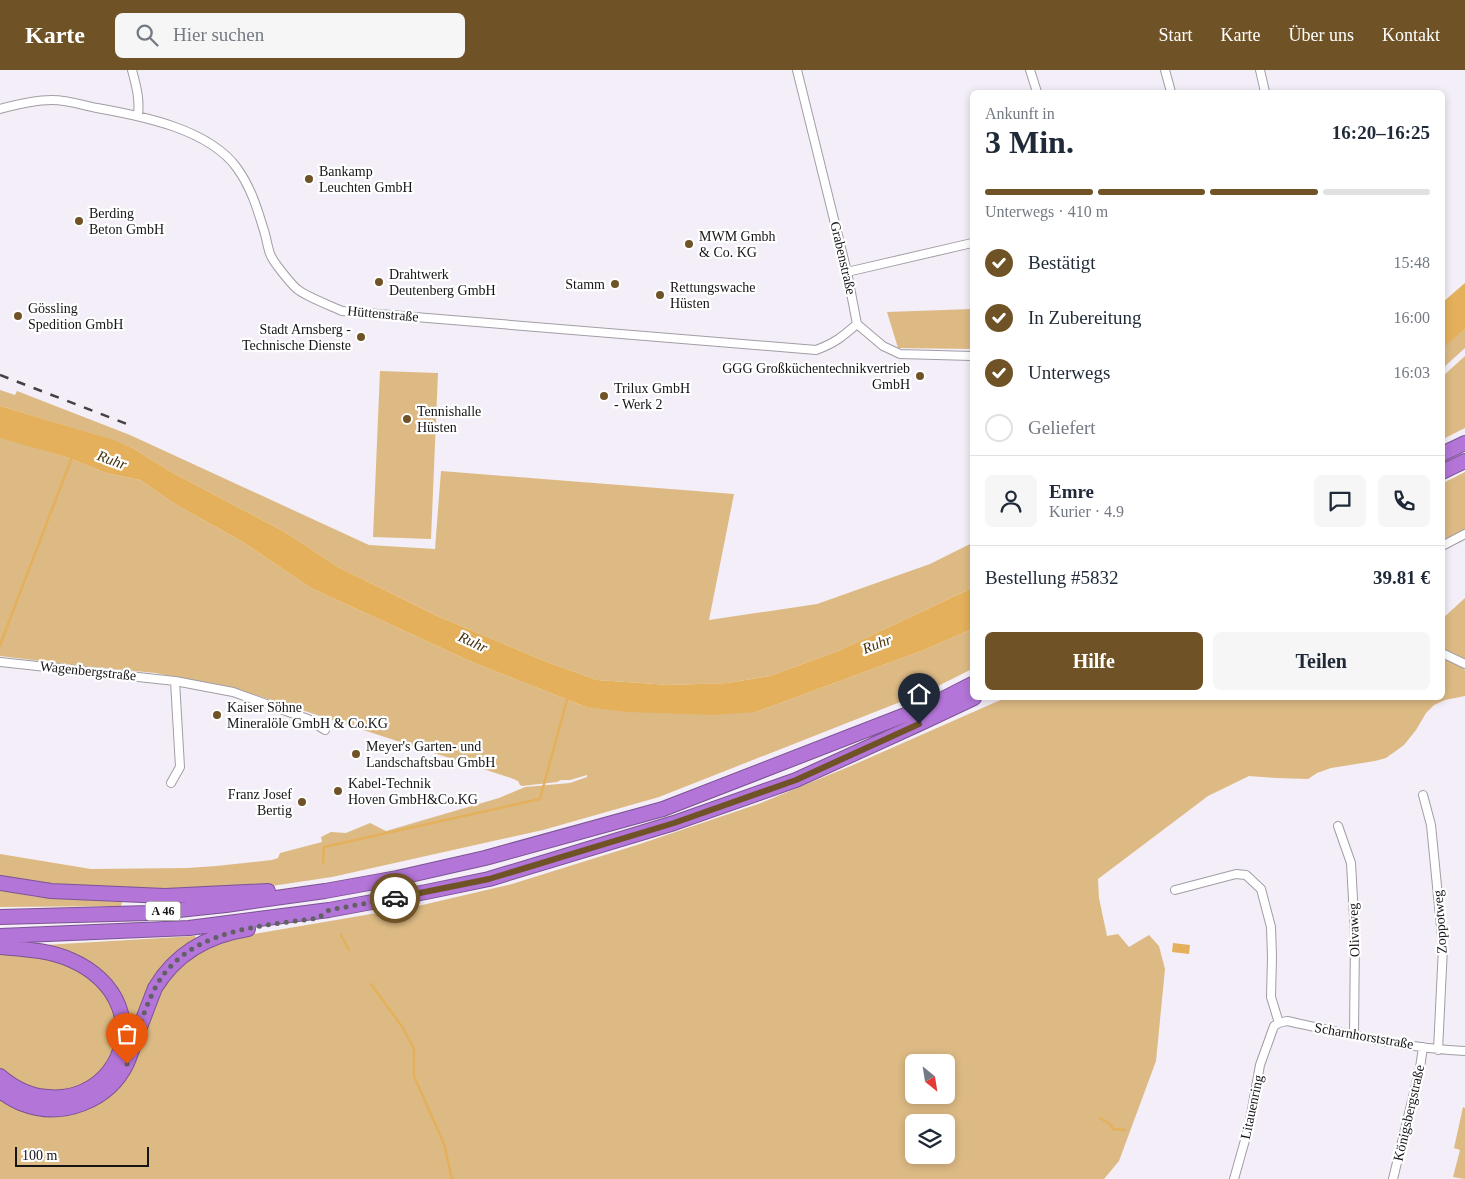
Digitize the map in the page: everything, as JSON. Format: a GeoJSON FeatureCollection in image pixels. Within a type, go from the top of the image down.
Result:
{"type":"FeatureCollection","features":[{"type":"Feature","properties":{"kind":"highway"},"geometry":{"type":"LineString","coordinates":[[1445,453],[1465,443]]}},
{"type":"Feature","properties":{"kind":"highway"},"geometry":{"type":"LineString","coordinates":[[1445,471],[1465,461]]}},
{"type":"Feature","properties":{"kind":"highway","name":"A 46"},"geometry":{"type":"LineString","coordinates":[[0,917],[150,913],[226,905],[325,891],[398,878],[485,858],[663,809],[931,705],[970,685]]}},
{"type":"Feature","properties":{"kind":"highway","name":"A 46"},"geometry":{"type":"LineString","coordinates":[[0,936],[189,928],[329,910],[489,879],[674,823],[796,780],[970,700]]}},
{"type":"Feature","properties":{"kind":"highway"},"geometry":{"type":"LineString","coordinates":[[0,883],[52,891],[165,896],[268,891],[313,886],[325,891]]}},
{"type":"Feature","properties":{"kind":"highway"},"geometry":{"type":"LineString","coordinates":[[0,1091],[22,1104],[47,1109],[72,1108],[103,1093],[116,1080],[127,1064],[155,988],[179,958],[217,936],[237,930],[318,918],[329,910]]}},
{"type":"Feature","properties":{"kind":"highway"},"geometry":{"type":"LineString","coordinates":[[0,946],[71,959],[88,969],[111,990],[119,1006],[123,1024],[123,1040],[113,1066],[98,1083],[71,1097],[56,1098],[30,1094],[17,1088],[0,1076]]}},
{"type":"Feature","properties":{"kind":"street"},"geometry":{"type":"LineString","coordinates":[[132,70],[138,94],[138,115]]}},
{"type":"Feature","properties":{"kind":"street","name":"Grabenstraße"},"geometry":{"type":"LineString","coordinates":[[797,70],[847,272],[856,324]]}},
{"type":"Feature","properties":{"kind":"street"},"geometry":{"type":"LineString","coordinates":[[1030,70],[1036,90]]}},
{"type":"Feature","properties":{"kind":"street"},"geometry":{"type":"LineString","coordinates":[[1165,70],[1170,90]]}},
{"type":"Feature","properties":{"kind":"street"},"geometry":{"type":"LineString","coordinates":[[1260,70],[1265,90]]}},
{"type":"Feature","properties":{"kind":"street","name":"Hüttenstraße"},"geometry":{"type":"LineString","coordinates":[[0,109],[26,102],[53,100],[69,102],[164,122],[215,147],[227,156],[246,181],[254,198],[272,257],[298,290],[342,310],[816,350],[838,340],[856,324]]}},
{"type":"Feature","properties":{"kind":"street"},"geometry":{"type":"LineString","coordinates":[[847,272],[970,243]]}},
{"type":"Feature","properties":{"kind":"street"},"geometry":{"type":"LineString","coordinates":[[856,324],[883,346],[900,354],[970,356]]}},
{"type":"Feature","properties":{"kind":"street"},"geometry":{"type":"LineString","coordinates":[[1445,544],[1465,534]]}},
{"type":"Feature","properties":{"kind":"street"},"geometry":{"type":"LineString","coordinates":[[1445,654],[1465,664]]}},
{"type":"Feature","properties":{"kind":"street","name":"Wagenbergstraße"},"geometry":{"type":"LineString","coordinates":[[0,662],[175,681],[233,692],[308,719],[325,730]]}},
{"type":"Feature","properties":{"kind":"street"},"geometry":{"type":"LineString","coordinates":[[170,783],[180,767],[175,681]]}},
{"type":"Feature","properties":{"kind":"street","name":"Zoppotweg"},"geometry":{"type":"LineString","coordinates":[[1423,796],[1431,825],[1443,947],[1438,1050]]}},
{"type":"Feature","properties":{"kind":"street","name":"Olivaweg"},"geometry":{"type":"LineString","coordinates":[[1338,826],[1351,863],[1355,936],[1354,1036]]}},
{"type":"Feature","properties":{"kind":"street"},"geometry":{"type":"LineString","coordinates":[[1175,890],[1236,874],[1246,875],[1261,889],[1271,927],[1272,997],[1279,1023]]}},
{"type":"Feature","properties":{"kind":"street","name":"Scharnhorststraße"},"geometry":{"type":"LineString","coordinates":[[1279,1023],[1287,1022],[1354,1036],[1438,1050],[1465,1051]]}},
{"type":"Feature","properties":{"kind":"street","name":"Litauenring"},"geometry":{"type":"LineString","coordinates":[[1234,1179],[1249,1126],[1260,1065],[1274,1026],[1279,1023]]}},
{"type":"Feature","properties":{"kind":"street","name":"Königsbergstraße"},"geometry":{"type":"LineString","coordinates":[[1393,1179],[1416,1086],[1423,1047]]}},
{"type":"Feature","properties":{"kind":"shaded area"},"geometry":{"type":"Polygon","coordinates":[[[970,309],[970,349],[898,348],[887,312],[970,309]]]}},
{"type":"Feature","properties":{"kind":"shaded area"},"geometry":{"type":"Polygon","coordinates":[[[1465,329],[1465,348],[1445,366],[1445,346],[1465,329]]]}},
{"type":"Feature","properties":{"kind":"shaded area"},"geometry":{"type":"Polygon","coordinates":[[[1465,356],[1465,428],[1445,438],[1445,374],[1465,356]]]}},
{"type":"Feature","properties":{"kind":"shaded area","name":"Tennishalle Hüsten"},"geometry":{"type":"Polygon","coordinates":[[[380,371],[438,373],[431,539],[373,537],[380,371]]]}},
{"type":"Feature","properties":{"kind":"shaded area"},"geometry":{"type":"Polygon","coordinates":[[[0,390],[15,395],[17,391],[130,435],[369,545],[435,549],[441,471],[734,494],[709,620],[817,604],[930,564],[970,544],[970,589],[838,651],[770,676],[727,683],[669,685],[597,680],[547,662],[435,615],[338,567],[285,532],[173,473],[131,447],[0,406],[0,390]]]}},
{"type":"Feature","properties":{"kind":"shaded area"},"geometry":{"type":"Polygon","coordinates":[[[0,437],[66,457],[106,473],[140,480],[178,506],[243,542],[311,588],[472,662],[586,707],[756,712],[924,650],[970,630],[970,670],[928,691],[659,797],[543,830],[332,877],[265,887],[172,890],[28,882],[0,877],[0,854],[91,869],[187,868],[272,860],[278,858],[280,853],[322,842],[321,837],[331,832],[346,833],[370,823],[386,831],[499,798],[525,787],[570,783],[587,777],[587,775],[570,780],[522,786],[518,781],[511,778],[243,691],[156,673],[0,656],[0,437]]]}},
{"type":"Feature","properties":{"kind":"shaded area"},"geometry":{"type":"Polygon","coordinates":[[[1465,472],[1465,532],[1445,544],[1445,482],[1465,472]]]}},
{"type":"Feature","properties":{"kind":"shaded area"},"geometry":{"type":"Polygon","coordinates":[[[1465,598],[1465,661],[1445,650],[1445,616],[1465,598]]]}},
{"type":"Feature","properties":{"kind":"shaded area"},"geometry":{"type":"Polygon","coordinates":[[[1445,656],[1452,658],[1465,670],[1465,696],[1445,700],[1445,656]]]}},
{"type":"Feature","properties":{"kind":"shaded area"},"geometry":{"type":"Polygon","coordinates":[[[1000,700],[1445,700],[1434,705],[1426,713],[1404,745],[1386,758],[1331,768],[1317,773],[1308,779],[1249,776],[1208,796],[1098,879],[1099,898],[1107,936],[1118,934],[1129,947],[1149,935],[1159,946],[1165,969],[1156,1061],[1119,1161],[1104,1179],[0,1179],[0,1081],[5,1074],[0,1068],[0,953],[42,957],[45,945],[195,936],[203,948],[236,937],[418,906],[512,884],[640,844],[761,803],[1000,700]]]}},
{"type":"Feature","properties":{"kind":"shaded area"},"geometry":{"type":"Polygon","coordinates":[[[0,890],[37,897],[122,902],[121,906],[0,907],[0,890]]]}},
{"type":"Feature","properties":{"kind":"shaded area"},"geometry":{"type":"Polygon","coordinates":[[[1463,1107],[1465,1108],[1465,1179],[1453,1177],[1460,1150],[1454,1148],[1463,1107]]]}},
{"type":"Feature","properties":{"kind":"water"},"geometry":{"type":"Polygon","coordinates":[[[1465,283],[1465,329],[1445,346],[1445,300],[1465,283]]]}},
{"type":"Feature","properties":{"kind":"water","name":"Ruhr"},"geometry":{"type":"Polygon","coordinates":[[[0,406],[111,439],[131,447],[173,473],[285,532],[338,567],[435,615],[547,662],[597,680],[669,685],[727,683],[770,676],[838,651],[970,589],[970,630],[924,650],[756,712],[714,715],[627,712],[586,707],[472,662],[311,588],[243,542],[178,506],[140,480],[106,473],[66,457],[0,438],[0,406]]]}},
{"type":"Feature","properties":{"kind":"water"},"geometry":{"type":"Polygon","coordinates":[[[1173,943],[1190,945],[1189,954],[1172,952],[1173,943]]]}},
{"type":"Feature","properties":{"kind":"waterway"},"geometry":{"type":"LineString","coordinates":[[0,645],[72,457]]}},
{"type":"Feature","properties":{"kind":"waterway"},"geometry":{"type":"LineString","coordinates":[[323,863],[324,847],[540,799],[568,696]]}},
{"type":"Feature","properties":{"kind":"waterway"},"geometry":{"type":"LineString","coordinates":[[341,935],[349,950]]}},
{"type":"Feature","properties":{"kind":"waterway"},"geometry":{"type":"LineString","coordinates":[[371,984],[403,1028],[414,1049],[414,1076],[444,1144],[452,1179]]}},
{"type":"Feature","properties":{"kind":"waterway"},"geometry":{"type":"LineString","coordinates":[[1100,1118],[1110,1124],[1113,1129],[1125,1130]]}},
{"type":"Feature","properties":{"kind":"railway"},"geometry":{"type":"LineString","coordinates":[[0,375],[132,426]]}},
{"type":"Feature","properties":{"kind":"way so far"},"geometry":{"type":"LineString","coordinates":[[127,1064],[155,988],[179,958],[202,943],[237,930],[318,918],[329,910],[395,898]]}},
{"type":"Feature","properties":{"kind":"place","name":"Bankamp Leuchten GmbH"},"geometry":{"type":"Point","coordinates":[309,179]}},
{"type":"Feature","properties":{"kind":"place","name":"Berding Beton GmbH"},"geometry":{"type":"Point","coordinates":[79,221]}},
{"type":"Feature","properties":{"kind":"place","name":"MWM Gmbh & Co. KG"},"geometry":{"type":"Point","coordinates":[689,244]}},
{"type":"Feature","properties":{"kind":"place","name":"Drahtwerk Deutenberg GmbH"},"geometry":{"type":"Point","coordinates":[379,282]}},
{"type":"Feature","properties":{"kind":"place","name":"Stamm"},"geometry":{"type":"Point","coordinates":[615,284]}},
{"type":"Feature","properties":{"kind":"place","name":"Rettungswache Hüsten"},"geometry":{"type":"Point","coordinates":[660,295]}},
{"type":"Feature","properties":{"kind":"place","name":"Gössling Spedition GmbH"},"geometry":{"type":"Point","coordinates":[18,316]}},
{"type":"Feature","properties":{"kind":"place","name":"Stadt Arnsberg - Technische Dienste"},"geometry":{"type":"Point","coordinates":[361,337]}},
{"type":"Feature","properties":{"kind":"place","name":"GGG Großküchentechnikvertrieb GmbH"},"geometry":{"type":"Point","coordinates":[920,376]}},
{"type":"Feature","properties":{"kind":"place","name":"Trilux GmbH - Werk 2"},"geometry":{"type":"Point","coordinates":[604,396]}},
{"type":"Feature","properties":{"kind":"place","name":"Tennishalle Hüsten"},"geometry":{"type":"Point","coordinates":[407,419]}},
{"type":"Feature","properties":{"kind":"place","name":"Kaiser Söhne Mineralöle GmbH & Co.KG"},"geometry":{"type":"Point","coordinates":[217,715]}},
{"type":"Feature","properties":{"kind":"place","name":"Meyer's Garten- und Landschaftsbau GmbH"},"geometry":{"type":"Point","coordinates":[356,754]}},
{"type":"Feature","properties":{"kind":"place","name":"Kabel-Technik Hoven GmbH&Co.KG"},"geometry":{"type":"Point","coordinates":[338,791]}},
{"type":"Feature","properties":{"kind":"place","name":"Franz Josef Bertig"},"geometry":{"type":"Point","coordinates":[302,802]}},
{"type":"Feature","properties":{"kind":"route"},"geometry":{"type":"LineString","coordinates":[[395,898],[489,879],[674,823],[796,780],[919,724]]}}]}
